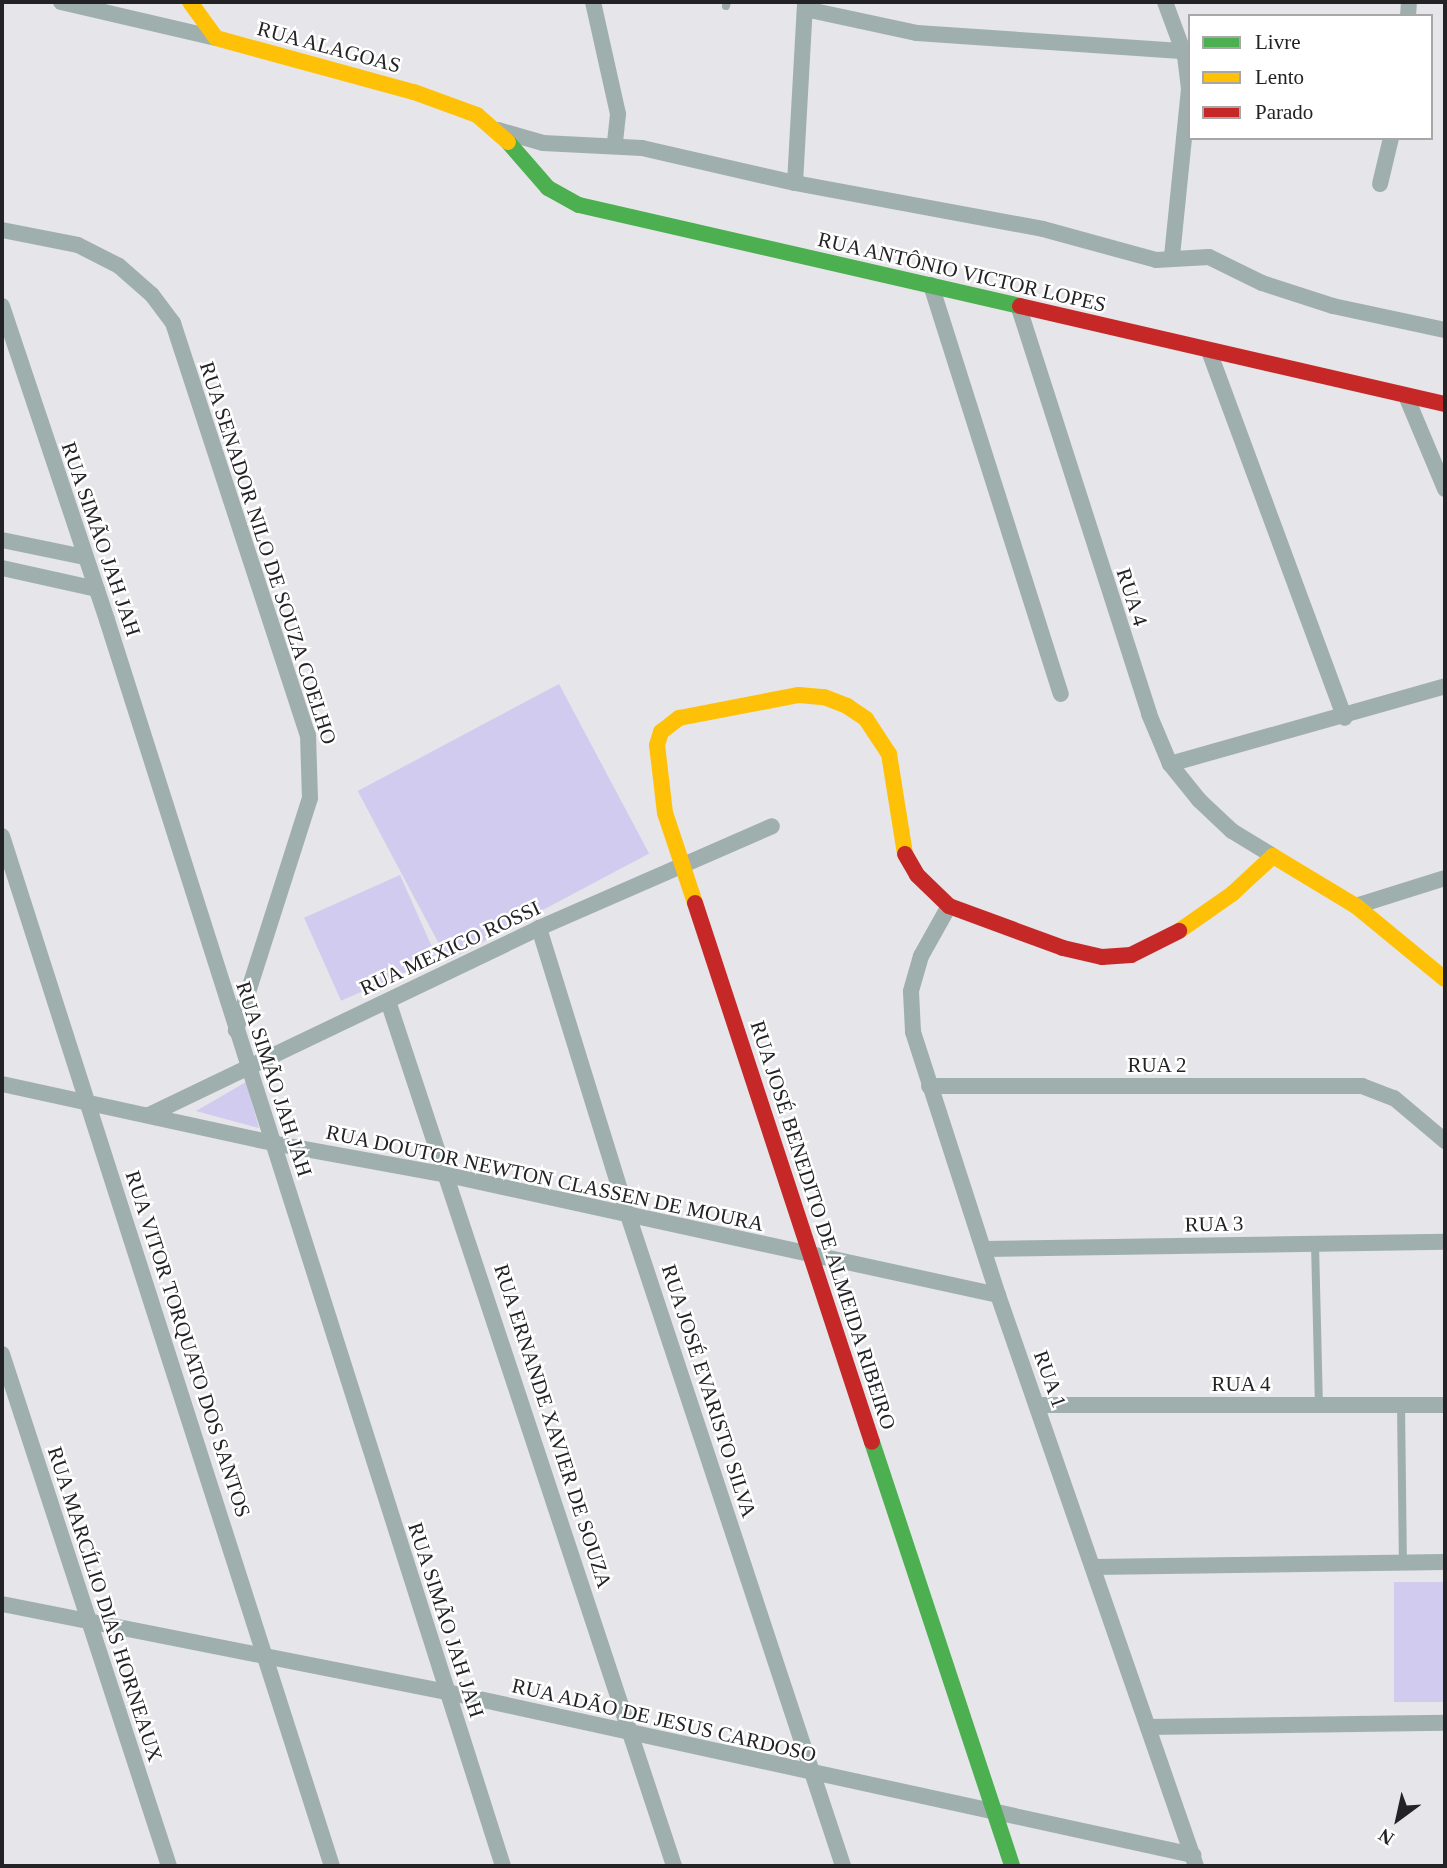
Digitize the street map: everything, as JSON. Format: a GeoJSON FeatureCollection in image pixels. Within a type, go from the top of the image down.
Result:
{"type":"FeatureCollection","features":[{"type":"Feature","properties":{"kind":"street","name":"RUA ALAGOAS"},"geometry":{"type":"LineString","coordinates":[[61,2],[216,38],[444,102],[498,130]]}},
{"type":"Feature","properties":{"kind":"street"},"geometry":{"type":"LineString","coordinates":[[190,2],[216,38]]}},
{"type":"Feature","properties":{"kind":"street"},"geometry":{"type":"LineString","coordinates":[[593,2],[618,114],[615,144]]}},
{"type":"Feature","properties":{"kind":"street"},"geometry":{"type":"LineString","coordinates":[[1165,2],[1184,51],[1188,81]]}},
{"type":"Feature","properties":{"kind":"street"},"geometry":{"type":"LineString","coordinates":[[795,183],[805,5],[917,33],[1184,51]]}},
{"type":"Feature","properties":{"kind":"street"},"geometry":{"type":"LineString","coordinates":[[1172,256],[1188,126]]}},
{"type":"Feature","properties":{"kind":"street"},"geometry":{"type":"LineString","coordinates":[[498,130],[543,143],[615,144],[795,183],[1043,229],[1156,260],[1172,256],[1209,257],[1262,283],[1333,306],[1445,330]]}},
{"type":"Feature","properties":{"kind":"street","name":"RUA ANTÔNIO VICTOR LOPES"},"geometry":{"type":"LineString","coordinates":[[498,130],[548,188],[579,205],[1445,404]]}},
{"type":"Feature","properties":{"kind":"street"},"geometry":{"type":"LineString","coordinates":[[1380,184],[1391,140]]}},
{"type":"Feature","properties":{"kind":"street","name":"RUA SENADOR NILO DE SOUZA COELHO"},"geometry":{"type":"LineString","coordinates":[[2,229],[78,245],[119,266],[152,295],[173,323],[308,735],[310,798],[236,1030]]}},
{"type":"Feature","properties":{"kind":"street"},"geometry":{"type":"LineString","coordinates":[[931,285],[1062,694]]}},
{"type":"Feature","properties":{"kind":"street","name":"RUA SIMÃO JAH JAH"},"geometry":{"type":"LineString","coordinates":[[2,306],[97,589],[503,1866]]}},
{"type":"Feature","properties":{"kind":"street","name":"RUA 4"},"geometry":{"type":"LineString","coordinates":[[1019,308],[1127,649],[1170,764],[1199,800],[1232,831],[1273,856]]}},
{"type":"Feature","properties":{"kind":"street"},"geometry":{"type":"LineString","coordinates":[[1209,351],[1345,718]]}},
{"type":"Feature","properties":{"kind":"street"},"geometry":{"type":"LineString","coordinates":[[1406,396],[1445,489]]}},
{"type":"Feature","properties":{"kind":"street"},"geometry":{"type":"LineString","coordinates":[[2,540],[84,556]]}},
{"type":"Feature","properties":{"kind":"street"},"geometry":{"type":"LineString","coordinates":[[2,568],[97,589]]}},
{"type":"Feature","properties":{"kind":"street"},"geometry":{"type":"LineString","coordinates":[[1170,764],[1345,718],[1445,686]]}},
{"type":"Feature","properties":{"kind":"street","name":"RUA JOSÉ BENEDITO DE ALMEIDA RIBEIRO"},"geometry":{"type":"LineString","coordinates":[[949,906],[917,875],[903,851],[895,816],[895,777],[889,754],[866,719],[824,697],[799,695],[679,718],[662,732],[657,745],[661,793],[683,869],[1012,1866]]}},
{"type":"Feature","properties":{"kind":"street","name":"RUA MEXICO ROSSI"},"geometry":{"type":"LineString","coordinates":[[149,1115],[539,928],[683,869],[772,826]]}},
{"type":"Feature","properties":{"kind":"street","name":"RUA VITOR TORQUATO DOS SANTOS"},"geometry":{"type":"LineString","coordinates":[[2,836],[332,1866]]}},
{"type":"Feature","properties":{"kind":"street"},"geometry":{"type":"LineString","coordinates":[[949,906],[976,919],[1063,948],[1101,957],[1131,956],[1165,941],[1221,902],[1273,856],[1356,906],[1445,979]]}},
{"type":"Feature","properties":{"kind":"street"},"geometry":{"type":"LineString","coordinates":[[1356,906],[1445,878]]}},
{"type":"Feature","properties":{"kind":"street","name":"RUA 1"},"geometry":{"type":"LineString","coordinates":[[949,906],[921,956],[911,992],[913,1032],[998,1295],[1194,1861]]}},
{"type":"Feature","properties":{"kind":"street","name":"RUA JOSÉ EVARISTO SILVA"},"geometry":{"type":"LineString","coordinates":[[539,928],[628,1215],[843,1866]]}},
{"type":"Feature","properties":{"kind":"street","name":"RUA ERNANDE XAVIER DE SOUZA"},"geometry":{"type":"LineString","coordinates":[[388,1001],[448,1175],[674,1866]]}},
{"type":"Feature","properties":{"kind":"street","name":"RUA DOUTOR NEWTON CLASSEN DE MOURA"},"geometry":{"type":"LineString","coordinates":[[2,1084],[272,1143],[448,1175],[998,1295]]}},
{"type":"Feature","properties":{"kind":"street","name":"RUA 2"},"geometry":{"type":"LineString","coordinates":[[929,1086],[1362,1086],[1385,1092],[1445,1141]]}},
{"type":"Feature","properties":{"kind":"street","name":"RUA 3"},"geometry":{"type":"LineString","coordinates":[[984,1249],[1445,1242]]}},
{"type":"Feature","properties":{"kind":"street","name":"RUA MARCÍLIO DIAS HORNEAUX"},"geometry":{"type":"LineString","coordinates":[[2,1354],[169,1866]]}},
{"type":"Feature","properties":{"kind":"street","name":"RUA 4"},"geometry":{"type":"LineString","coordinates":[[1037,1405],[1445,1405]]}},
{"type":"Feature","properties":{"kind":"street"},"geometry":{"type":"LineString","coordinates":[[1094,1567],[1445,1562]]}},
{"type":"Feature","properties":{"kind":"street","name":"RUA ADÃO DE JESUS CARDOSO"},"geometry":{"type":"LineString","coordinates":[[2,1604],[447,1692],[814,1776],[994,1810],[1194,1861]]}},
{"type":"Feature","properties":{"kind":"street"},"geometry":{"type":"LineString","coordinates":[[1148,1727],[1445,1723]]}},
{"type":"Feature","properties":{"kind":"lane"},"geometry":{"type":"LineString","coordinates":[[1315,1244],[1319,1405]]}},
{"type":"Feature","properties":{"kind":"lane"},"geometry":{"type":"LineString","coordinates":[[1401,1405],[1403,1563]]}},
{"type":"Feature","properties":{"kind":"shaded area"},"geometry":{"type":"Polygon","coordinates":[[[559,684],[649,854],[448,961],[358,791],[559,684]]]}},
{"type":"Feature","properties":{"kind":"shaded area"},"geometry":{"type":"Polygon","coordinates":[[[400,875],[437,958],[341,1001],[304,918],[400,875]]]}},
{"type":"Feature","properties":{"kind":"shaded area"},"geometry":{"type":"Polygon","coordinates":[[[246,1082],[259,1128],[196,1111],[246,1082]]]}},
{"type":"Feature","properties":{"kind":"shaded area"},"geometry":{"type":"Polygon","coordinates":[[[1394,1582],[1445,1582],[1445,1702],[1394,1702],[1394,1582]]]}},
{"type":"Feature","properties":{"kind":"traffic: fast"},"geometry":{"type":"LineString","coordinates":[[508,142],[548,188],[579,205],[1020,306]]}},
{"type":"Feature","properties":{"kind":"traffic: fast"},"geometry":{"type":"LineString","coordinates":[[872,1442],[1012,1866]]}},
{"type":"Feature","properties":{"kind":"traffic: slow"},"geometry":{"type":"LineString","coordinates":[[190,2],[216,38],[414,92],[477,115],[508,142]]}},
{"type":"Feature","properties":{"kind":"traffic: slow"},"geometry":{"type":"LineString","coordinates":[[695,903],[665,813],[657,745],[661,732],[679,718],[799,695],[824,697],[847,706],[866,719],[889,754],[905,854]]}},
{"type":"Feature","properties":{"kind":"traffic: slow"},"geometry":{"type":"LineString","coordinates":[[1179,931],[1232,894],[1273,856],[1356,906],[1445,979]]}},
{"type":"Feature","properties":{"kind":"traffic: jam"},"geometry":{"type":"LineString","coordinates":[[1020,306],[1445,404]]}},
{"type":"Feature","properties":{"kind":"traffic: jam"},"geometry":{"type":"LineString","coordinates":[[905,854],[917,875],[949,906],[1063,948],[1102,957],[1131,955],[1179,931]]}},
{"type":"Feature","properties":{"kind":"traffic: jam"},"geometry":{"type":"LineString","coordinates":[[695,903],[872,1442]]}}]}
